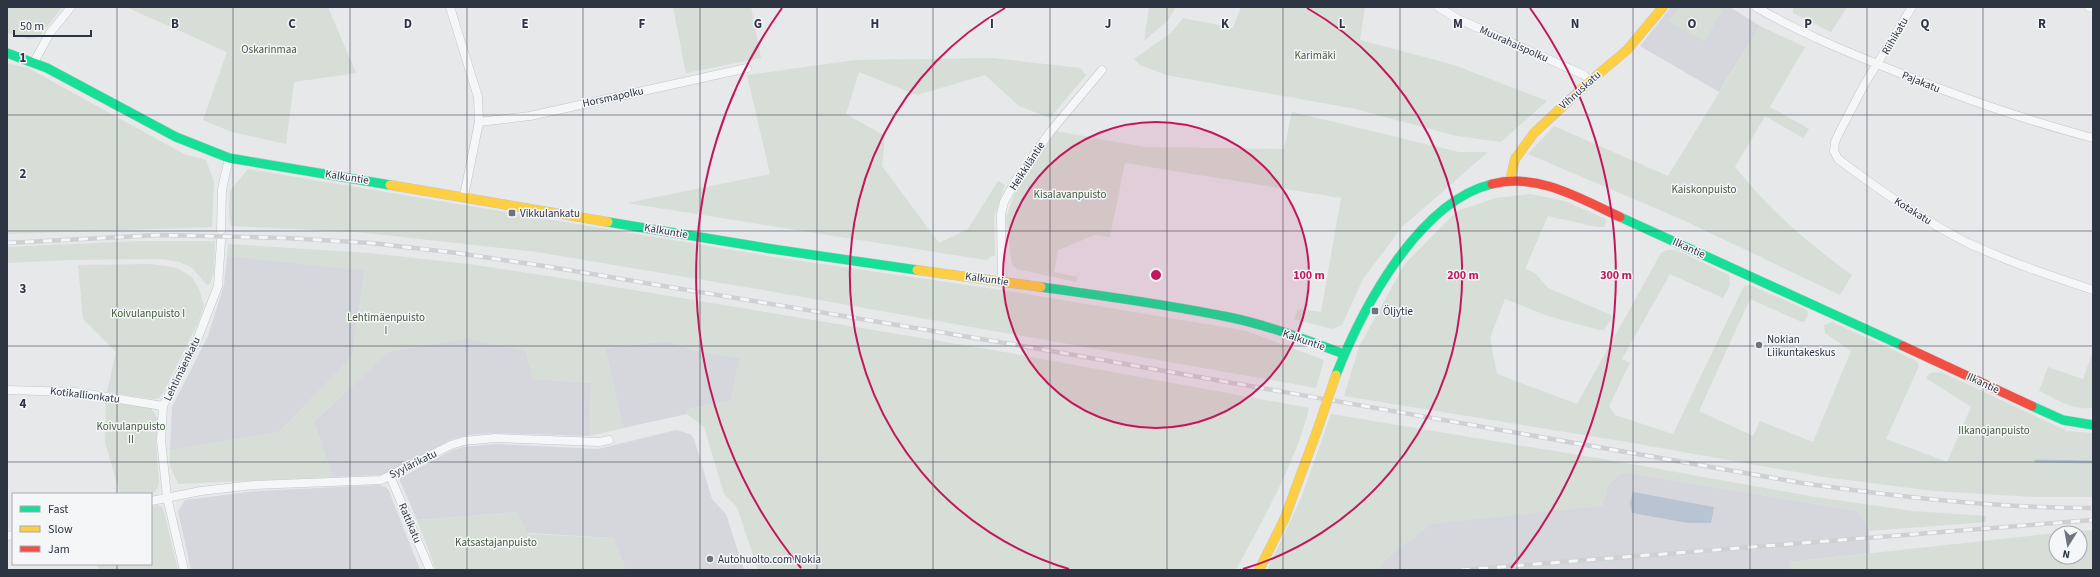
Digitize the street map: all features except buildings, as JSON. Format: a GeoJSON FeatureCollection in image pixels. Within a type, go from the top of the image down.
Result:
{"type":"FeatureCollection","features":[{"type":"Feature","properties":{"kind":"street"},"geometry":{"type":"LineString","coordinates":[[34,62],[50,34],[71,7]]}},
{"type":"Feature","properties":{"kind":"street"},"geometry":{"type":"LineString","coordinates":[[450,7],[478,97],[479,122],[464,196]]}},
{"type":"Feature","properties":{"kind":"street","name":"Muurahaispolku"},"geometry":{"type":"LineString","coordinates":[[1438,7],[1458,19],[1584,75],[1590,81]]}},
{"type":"Feature","properties":{"kind":"street","name":"Vihnuskatu"},"geometry":{"type":"LineString","coordinates":[[1510,181],[1515,159],[1534,133],[1590,81],[1627,50],[1663,7]]}},
{"type":"Feature","properties":{"kind":"street","name":"Pajakatu"},"geometry":{"type":"LineString","coordinates":[[1756,7],[1813,36],[1878,64],[2003,112],[2093,138]]}},
{"type":"Feature","properties":{"kind":"street","name":"Riihikatu"},"geometry":{"type":"LineString","coordinates":[[1878,64],[1912,7]]}},
{"type":"Feature","properties":{"kind":"street"},"geometry":{"type":"LineString","coordinates":[[2089,7],[2093,8]]}},
{"type":"Feature","properties":{"kind":"street","name":"Kalkuntie"},"geometry":{"type":"LineString","coordinates":[[7,53],[34,62],[163,130],[229,158],[464,196],[772,249],[1002,281],[1230,316],[1296,336],[1344,354]]}},
{"type":"Feature","properties":{"kind":"street","name":"Kotakatu"},"geometry":{"type":"LineString","coordinates":[[1878,64],[1864,85],[1835,142],[1834,151],[1838,159],[1898,202],[1967,242],[2036,271],[2093,290]]}},
{"type":"Feature","properties":{"kind":"street","name":"Horsmapolku"},"geometry":{"type":"LineString","coordinates":[[479,122],[530,116],[746,68]]}},
{"type":"Feature","properties":{"kind":"street","name":"Heikkiläntie"},"geometry":{"type":"LineString","coordinates":[[1002,281],[1001,214],[1004,202],[1016,180],[1050,132],[1102,70]]}},
{"type":"Feature","properties":{"kind":"street"},"geometry":{"type":"LineString","coordinates":[[221,230],[222,189],[229,158]]}},
{"type":"Feature","properties":{"kind":"street","name":"Ilkantie"},"geometry":{"type":"LineString","coordinates":[[1344,354],[1380,284],[1423,229],[1452,204],[1467,194],[1489,184],[1510,181],[1533,182],[1562,190],[2063,420],[2093,425]]}},
{"type":"Feature","properties":{"kind":"street","name":"Lehtimäenkatu"},"geometry":{"type":"LineString","coordinates":[[184,570],[167,497],[162,440],[164,406],[197,340],[218,286],[221,240]]}},
{"type":"Feature","properties":{"kind":"street"},"geometry":{"type":"LineString","coordinates":[[1259,570],[1288,512],[1344,354]]}},
{"type":"Feature","properties":{"kind":"street","name":"Kotikallionkatu"},"geometry":{"type":"LineString","coordinates":[[7,390],[75,392],[164,406]]}},
{"type":"Feature","properties":{"kind":"street","name":"Syylärikatu"},"geometry":{"type":"LineString","coordinates":[[152,501],[201,491],[253,485],[381,480],[451,445],[478,439],[495,438],[599,442],[609,440]]}},
{"type":"Feature","properties":{"kind":"street","name":"Rattikatu"},"geometry":{"type":"LineString","coordinates":[[390,476],[430,570]]}},
{"type":"Feature","properties":{"kind":"shaded area"},"geometry":{"type":"Polygon","coordinates":[[[1671,7],[1730,7],[1760,26],[1719,92],[1640,46],[1671,7]]]}},
{"type":"Feature","properties":{"kind":"shaded area"},"geometry":{"type":"Polygon","coordinates":[[[227,256],[365,270],[352,357],[279,432],[170,450],[172,407],[208,336],[224,285],[227,256]]]}},
{"type":"Feature","properties":{"kind":"shaded area"},"geometry":{"type":"Polygon","coordinates":[[[466,338],[526,351],[533,379],[591,383],[590,436],[493,433],[468,435],[450,440],[397,469],[381,475],[333,477],[314,422],[388,352],[466,338]]]}},
{"type":"Feature","properties":{"kind":"shaded area"},"geometry":{"type":"Polygon","coordinates":[[[668,341],[693,350],[740,358],[731,400],[688,409],[687,414],[623,428],[605,348],[668,341]]]}},
{"type":"Feature","properties":{"kind":"shaded area"},"geometry":{"type":"Polygon","coordinates":[[[676,430],[690,434],[694,439],[712,499],[726,514],[744,570],[626,570],[613,538],[527,533],[516,512],[417,520],[400,481],[400,478],[453,450],[463,447],[496,444],[598,449],[676,430]]]}},
{"type":"Feature","properties":{"kind":"shaded area"},"geometry":{"type":"Polygon","coordinates":[[[1621,472],[1858,511],[1865,521],[1869,531],[1870,553],[1790,562],[1791,570],[1380,570],[1384,560],[1431,524],[1609,484],[1621,472]]]}},
{"type":"Feature","properties":{"kind":"shaded area"},"geometry":{"type":"Polygon","coordinates":[[[379,485],[386,487],[389,491],[420,570],[191,570],[178,511],[185,500],[256,491],[379,485]]]}},
{"type":"Feature","properties":{"kind":"green space"},"geometry":{"type":"Polygon","coordinates":[[[7,7],[62,7],[39,37],[29,39],[7,33],[7,7]]]}},
{"type":"Feature","properties":{"kind":"green space","name":"Oskarinmaa"},"geometry":{"type":"Polygon","coordinates":[[[126,7],[328,7],[356,73],[294,82],[286,144],[229,131],[203,120],[227,52],[126,7]]]}},
{"type":"Feature","properties":{"kind":"green space"},"geometry":{"type":"Polygon","coordinates":[[[673,7],[751,7],[761,58],[686,73],[673,7]]]}},
{"type":"Feature","properties":{"kind":"green space"},"geometry":{"type":"Polygon","coordinates":[[[1149,7],[1176,7],[1168,20],[1144,41],[1149,7]]]}},
{"type":"Feature","properties":{"kind":"green space","name":"Karimäki"},"geometry":{"type":"Polygon","coordinates":[[[1241,7],[1365,7],[1360,40],[1454,65],[1547,101],[1501,142],[1457,136],[1351,108],[1166,75],[1140,65],[1134,59],[1171,33],[1183,18],[1233,28],[1241,7]]]}},
{"type":"Feature","properties":{"kind":"green space"},"geometry":{"type":"Polygon","coordinates":[[[1680,7],[1717,7],[1723,10],[1704,42],[1669,21],[1680,7]]]}},
{"type":"Feature","properties":{"kind":"green space"},"geometry":{"type":"Polygon","coordinates":[[[1793,7],[1847,7],[1831,32],[1793,13],[1793,7]]]}},
{"type":"Feature","properties":{"kind":"green space","name":"Kaiskonpuisto"},"geometry":{"type":"Polygon","coordinates":[[[1760,26],[1805,47],[1770,107],[1809,129],[1803,138],[1765,116],[1735,167],[1762,198],[1804,238],[1852,275],[1840,295],[1683,220],[1528,154],[1554,126],[1668,176],[1760,26]]]}},
{"type":"Feature","properties":{"kind":"green space"},"geometry":{"type":"Polygon","coordinates":[[[993,58],[1080,68],[1086,75],[1050,118],[1019,106],[985,75],[917,95],[859,72],[846,114],[885,136],[882,166],[939,243],[968,229],[998,181],[1005,185],[994,217],[995,255],[986,260],[627,203],[770,174],[747,75],[855,60],[993,58]]]}},
{"type":"Feature","properties":{"kind":"green space"},"geometry":{"type":"Polygon","coordinates":[[[7,63],[28,68],[184,154],[206,160],[214,182],[212,227],[7,234],[7,63]]]}},
{"type":"Feature","properties":{"kind":"green space","name":"Kisalavanpuisto"},"geometry":{"type":"Polygon","coordinates":[[[1292,112],[1459,152],[1488,152],[1402,227],[1363,279],[1342,325],[1332,329],[1294,319],[1298,309],[1321,312],[1341,198],[1125,163],[1110,237],[1095,235],[1058,250],[1054,272],[1078,277],[1076,282],[1017,269],[1012,265],[1006,218],[1014,195],[1056,131],[1145,147],[1284,149],[1292,112]]]}},
{"type":"Feature","properties":{"kind":"green space"},"geometry":{"type":"Polygon","coordinates":[[[248,169],[774,257],[1008,291],[1247,331],[1324,360],[1316,388],[763,290],[537,252],[357,232],[231,226],[229,213],[230,191],[248,169]]]}},
{"type":"Feature","properties":{"kind":"green space","name":"Ilkanojanpuisto"},"geometry":{"type":"Polygon","coordinates":[[[1530,194],[1565,201],[1606,219],[1605,227],[1597,227],[1548,216],[1525,269],[1535,273],[1548,288],[1611,315],[1612,318],[1604,330],[1599,330],[1548,316],[1505,299],[1490,338],[1497,374],[1577,404],[1661,253],[1667,250],[1676,250],[1729,275],[1730,285],[1723,298],[1670,274],[1622,359],[1630,363],[1609,406],[1615,415],[1673,434],[1744,286],[1750,285],[1807,310],[1808,315],[1805,321],[1802,322],[1750,299],[1699,411],[1753,436],[1760,421],[1813,442],[1851,351],[1825,333],[1824,325],[1832,322],[1917,361],[1919,366],[1886,439],[1947,462],[1971,407],[1926,378],[1930,373],[1941,372],[2067,431],[2093,433],[2093,497],[2036,497],[1934,491],[1824,477],[1627,442],[1344,396],[1359,347],[1404,265],[1457,211],[1496,198],[1530,194]]]}},
{"type":"Feature","properties":{"kind":"green space"},"geometry":{"type":"Polygon","coordinates":[[[141,241],[215,241],[214,271],[210,284],[207,285],[192,268],[180,262],[162,259],[68,260],[7,263],[7,247],[141,241]]]}},
{"type":"Feature","properties":{"kind":"green space","name":"Lehtimäenpuisto I"},"geometry":{"type":"Polygon","coordinates":[[[228,244],[369,253],[468,264],[561,278],[993,350],[1309,408],[1303,429],[1287,471],[1236,570],[758,570],[737,507],[724,494],[704,427],[687,414],[688,409],[731,400],[740,358],[693,350],[668,341],[605,348],[623,428],[590,436],[591,383],[533,379],[526,351],[466,338],[388,352],[314,422],[333,477],[178,484],[170,466],[170,450],[279,432],[352,357],[365,271],[227,256],[228,244]]]}},
{"type":"Feature","properties":{"kind":"green space","name":"Koivulanpuisto I"},"geometry":{"type":"Polygon","coordinates":[[[151,264],[177,268],[192,277],[199,289],[204,306],[198,323],[163,393],[159,398],[153,399],[107,392],[116,352],[83,319],[78,265],[151,264]]]}},
{"type":"Feature","properties":{"kind":"green space"},"geometry":{"type":"Polygon","coordinates":[[[2093,351],[2093,408],[2079,408],[2072,406],[2039,391],[2048,367],[2083,379],[2093,351]]]}},
{"type":"Feature","properties":{"kind":"green space","name":"Koivulanpuisto II"},"geometry":{"type":"Polygon","coordinates":[[[106,401],[151,408],[158,419],[156,444],[159,482],[157,489],[152,494],[120,493],[105,442],[106,401]]]}},
{"type":"Feature","properties":{"kind":"green space"},"geometry":{"type":"Polygon","coordinates":[[[1331,414],[1626,463],[1815,497],[1913,511],[1986,516],[1986,522],[1869,531],[1865,521],[1858,511],[1621,472],[1609,484],[1603,506],[1431,524],[1384,560],[1380,570],[1267,570],[1302,496],[1331,414]]]}},
{"type":"Feature","properties":{"kind":"green space"},"geometry":{"type":"Polygon","coordinates":[[[158,505],[163,508],[178,570],[99,570],[97,565],[152,565],[152,507],[158,505]]]}},
{"type":"Feature","properties":{"kind":"green space","name":"Katsastajanpuisto"},"geometry":{"type":"Polygon","coordinates":[[[517,512],[528,534],[613,538],[626,570],[436,570],[417,520],[517,512]]]}},
{"type":"Feature","properties":{"kind":"green space"},"geometry":{"type":"Polygon","coordinates":[[[2088,530],[2093,530],[2093,570],[1791,570],[1790,562],[2048,534],[2048,565],[2088,565],[2088,530]]]}},
{"type":"Feature","properties":{"kind":"water"},"geometry":{"type":"Polygon","coordinates":[[[1633,492],[1714,507],[1711,523],[1688,523],[1632,513],[1630,503],[1633,492]]]}},
{"type":"Feature","properties":{"kind":"waterway"},"geometry":{"type":"LineString","coordinates":[[2036,461],[2093,462]]}},
{"type":"Feature","properties":{"kind":"railway"},"geometry":{"type":"LineString","coordinates":[[7,243],[160,235],[285,238],[371,243],[457,253],[544,266],[1011,344],[1802,483],[1947,501],[2056,508],[2093,508]]}},
{"type":"Feature","properties":{"kind":"railway"},"geometry":{"type":"LineString","coordinates":[[1461,570],[2093,520]]}},
{"type":"Feature","properties":{"kind":"traffic: fast"},"geometry":{"type":"LineString","coordinates":[[7,53],[47,68],[176,137],[229,158],[390,185]]}},
{"type":"Feature","properties":{"kind":"traffic: fast"},"geometry":{"type":"LineString","coordinates":[[1336,375],[1347,349],[1377,290],[1417,235],[1440,212],[1465,195],[1492,184]]}},
{"type":"Feature","properties":{"kind":"traffic: fast"},"geometry":{"type":"LineString","coordinates":[[1620,217],[1903,346]]}},
{"type":"Feature","properties":{"kind":"traffic: fast"},"geometry":{"type":"LineString","coordinates":[[608,222],[772,249],[917,270]]}},
{"type":"Feature","properties":{"kind":"traffic: fast"},"geometry":{"type":"LineString","coordinates":[[1041,287],[1158,304],[1243,320],[1301,338],[1344,354]]}},
{"type":"Feature","properties":{"kind":"traffic: fast"},"geometry":{"type":"LineString","coordinates":[[2032,406],[2063,420],[2093,425]]}},
{"type":"Feature","properties":{"kind":"traffic: slow"},"geometry":{"type":"LineString","coordinates":[[1510,181],[1515,159],[1534,133],[1590,81],[1627,50],[1663,7]]}},
{"type":"Feature","properties":{"kind":"traffic: slow"},"geometry":{"type":"LineString","coordinates":[[390,185],[608,222]]}},
{"type":"Feature","properties":{"kind":"traffic: slow"},"geometry":{"type":"LineString","coordinates":[[917,270],[1041,287]]}},
{"type":"Feature","properties":{"kind":"traffic: slow"},"geometry":{"type":"LineString","coordinates":[[1318,428],[1336,375]]}},
{"type":"Feature","properties":{"kind":"traffic: slow"},"geometry":{"type":"LineString","coordinates":[[1259,570],[1284,520],[1318,428]]}},
{"type":"Feature","properties":{"kind":"traffic: jam"},"geometry":{"type":"LineString","coordinates":[[1492,184],[1509,181],[1542,184],[1574,195],[1620,217]]}},
{"type":"Feature","properties":{"kind":"traffic: jam"},"geometry":{"type":"LineString","coordinates":[[1903,346],[2032,406]]}},
{"type":"Feature","properties":{"kind":"place","name":"Vikkulankatu"},"geometry":{"type":"Point","coordinates":[512,213]}},
{"type":"Feature","properties":{"kind":"place","name":"Öljytie"},"geometry":{"type":"Point","coordinates":[1375,311]}},
{"type":"Feature","properties":{"kind":"place","name":"Nokian Liikuntakeskus"},"geometry":{"type":"Point","coordinates":[1759,345]}},
{"type":"Feature","properties":{"kind":"place","name":"Autohuolto.com Nokia"},"geometry":{"type":"Point","coordinates":[710,559]}}]}
